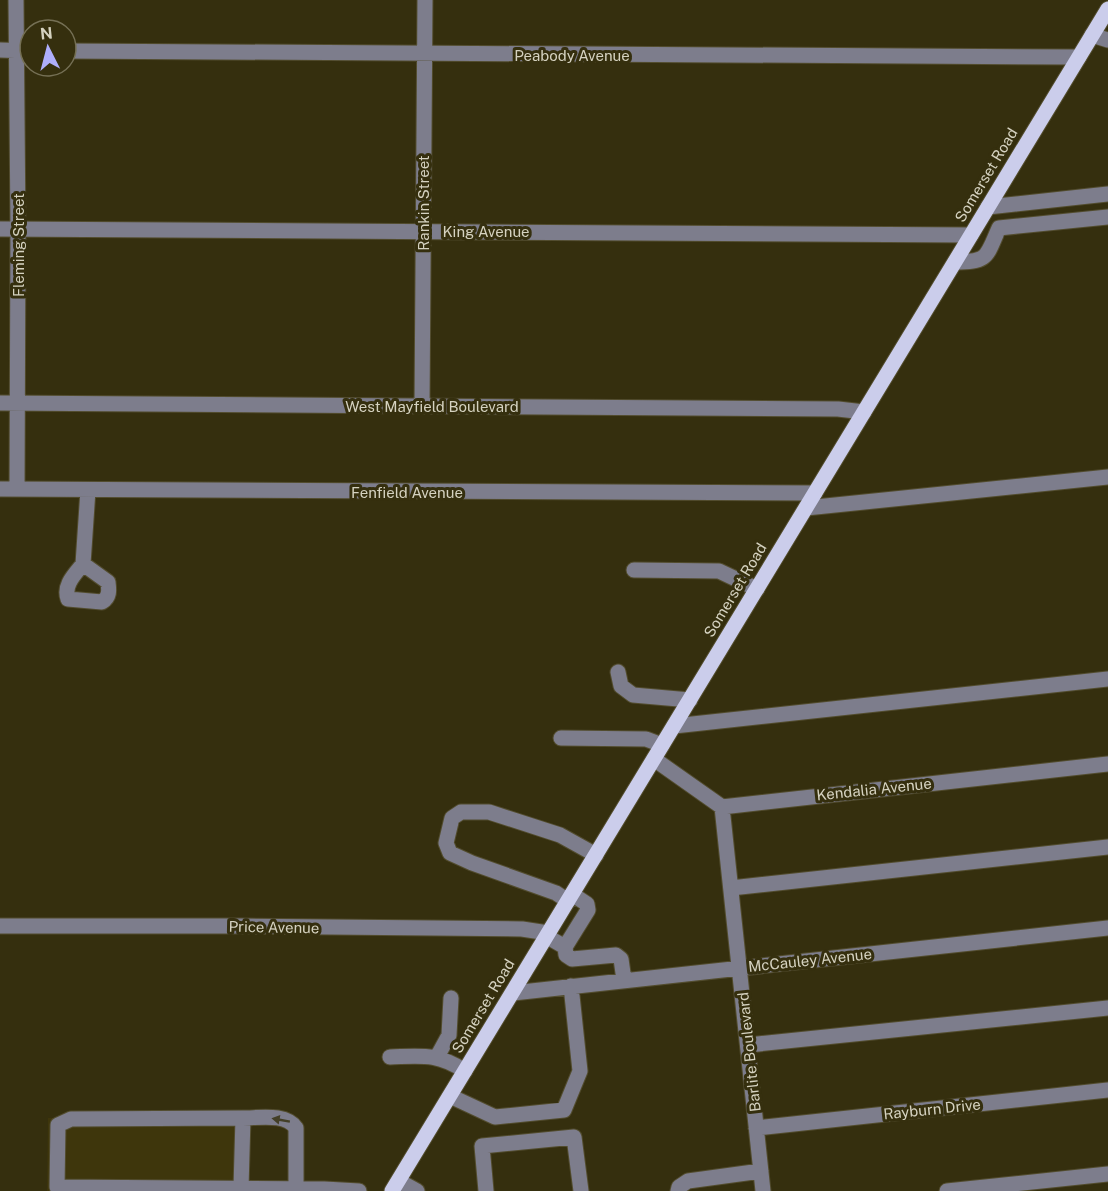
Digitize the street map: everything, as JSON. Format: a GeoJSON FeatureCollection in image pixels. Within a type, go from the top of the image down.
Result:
{"type":"FeatureCollection","features":[{"type":"Feature","properties":{"kind":"main road","name":"Somerset Road"},"geometry":{"type":"LineString","coordinates":[[396,1186],[1108,9]]}},
{"type":"Feature","properties":{"kind":"street","name":"Fleming Street"},"geometry":{"type":"LineString","coordinates":[[16,0],[19,18]]}},
{"type":"Feature","properties":{"kind":"street","name":"Rankin Street"},"geometry":{"type":"LineString","coordinates":[[422,406],[425,0]]}},
{"type":"Feature","properties":{"kind":"street"},"geometry":{"type":"LineString","coordinates":[[1092,35],[1108,39]]}},
{"type":"Feature","properties":{"kind":"street"},"geometry":{"type":"LineString","coordinates":[[0,50],[18,50]]}},
{"type":"Feature","properties":{"kind":"street","name":"Peabody Avenue"},"geometry":{"type":"LineString","coordinates":[[78,51],[1078,57]]}},
{"type":"Feature","properties":{"kind":"street","name":"Fleming Street"},"geometry":{"type":"LineString","coordinates":[[17,489],[18,229],[22,78]]}},
{"type":"Feature","properties":{"kind":"street"},"geometry":{"type":"LineString","coordinates":[[988,207],[1108,194]]}},
{"type":"Feature","properties":{"kind":"street"},"geometry":{"type":"LineString","coordinates":[[955,262],[975,262],[987,254],[999,228],[1108,217]]}},
{"type":"Feature","properties":{"kind":"street","name":"King Avenue"},"geometry":{"type":"LineString","coordinates":[[0,229],[971,235]]}},
{"type":"Feature","properties":{"kind":"street","name":"West Mayfield Boulevard"},"geometry":{"type":"LineString","coordinates":[[0,403],[838,408],[864,412]]}},
{"type":"Feature","properties":{"kind":"street"},"geometry":{"type":"LineString","coordinates":[[806,508],[1108,477]]}},
{"type":"Feature","properties":{"kind":"street","name":"Fenfield Avenue"},"geometry":{"type":"LineString","coordinates":[[0,489],[815,493]]}},
{"type":"Feature","properties":{"kind":"street"},"geometry":{"type":"LineString","coordinates":[[83,564],[88,490]]}},
{"type":"Feature","properties":{"kind":"street"},"geometry":{"type":"LineString","coordinates":[[634,570],[720,571],[757,589]]}},
{"type":"Feature","properties":{"kind":"street"},"geometry":{"type":"LineString","coordinates":[[618,672],[621,686],[633,695],[690,700]]}},
{"type":"Feature","properties":{"kind":"street"},"geometry":{"type":"LineString","coordinates":[[674,726],[1108,679]]}},
{"type":"Feature","properties":{"kind":"street"},"geometry":{"type":"LineString","coordinates":[[561,738],[646,739],[662,745]]}},
{"type":"Feature","properties":{"kind":"street"},"geometry":{"type":"LineString","coordinates":[[654,759],[722,807]]}},
{"type":"Feature","properties":{"kind":"street","name":"Kendalia Avenue"},"geometry":{"type":"LineString","coordinates":[[722,807],[1108,764]]}},
{"type":"Feature","properties":{"kind":"street","name":"Barlite Boulevard"},"geometry":{"type":"LineString","coordinates":[[722,807],[763,1191]]}},
{"type":"Feature","properties":{"kind":"street"},"geometry":{"type":"LineString","coordinates":[[596,855],[560,835],[489,812],[461,812],[452,818],[446,843],[450,853],[472,863],[587,904],[588,910],[565,947],[566,955],[572,959],[616,955],[621,959],[624,981]]}},
{"type":"Feature","properties":{"kind":"street"},"geometry":{"type":"LineString","coordinates":[[731,888],[1108,847]]}},
{"type":"Feature","properties":{"kind":"street","name":"Price Avenue"},"geometry":{"type":"LineString","coordinates":[[0,926],[522,929],[547,935]]}},
{"type":"Feature","properties":{"kind":"street","name":"McCauley Avenue"},"geometry":{"type":"LineString","coordinates":[[513,993],[1108,928]]}},
{"type":"Feature","properties":{"kind":"street"},"geometry":{"type":"LineString","coordinates":[[547,935],[565,947]]}},
{"type":"Feature","properties":{"kind":"street"},"geometry":{"type":"LineString","coordinates":[[450,1096],[495,1117],[564,1110],[580,1071],[571,986]]}},
{"type":"Feature","properties":{"kind":"street"},"geometry":{"type":"LineString","coordinates":[[437,1057],[449,1035],[451,998]]}},
{"type":"Feature","properties":{"kind":"street"},"geometry":{"type":"LineString","coordinates":[[748,1045],[1108,1008]]}},
{"type":"Feature","properties":{"kind":"street"},"geometry":{"type":"LineString","coordinates":[[390,1057],[437,1057],[450,1061],[465,1071]]}},
{"type":"Feature","properties":{"kind":"street","name":"Rayburn Drive"},"geometry":{"type":"LineString","coordinates":[[756,1128],[1108,1090]]}},
{"type":"Feature","properties":{"kind":"street"},"geometry":{"type":"LineString","coordinates":[[241,1190],[243,1118]]}},
{"type":"Feature","properties":{"kind":"street"},"geometry":{"type":"LineString","coordinates":[[296,1189],[296,1128],[291,1122],[280,1118],[71,1119],[58,1125],[57,1187],[359,1191]]}},
{"type":"Feature","properties":{"kind":"street"},"geometry":{"type":"LineString","coordinates":[[486,1191],[482,1146],[574,1137],[581,1191]]}},
{"type":"Feature","properties":{"kind":"street"},"geometry":{"type":"LineString","coordinates":[[678,1191],[679,1187],[688,1181],[761,1171]]}},
{"type":"Feature","properties":{"kind":"street"},"geometry":{"type":"LineString","coordinates":[[947,1191],[1108,1174]]}},
{"type":"Feature","properties":{"kind":"street"},"geometry":{"type":"LineString","coordinates":[[396,1186],[417,1191]]}},
{"type":"Feature","properties":{"kind":"shaded area"},"geometry":{"type":"Polygon","coordinates":[[[238,1112],[238,1191],[47,1191],[48,1118],[238,1112]]]}}]}
